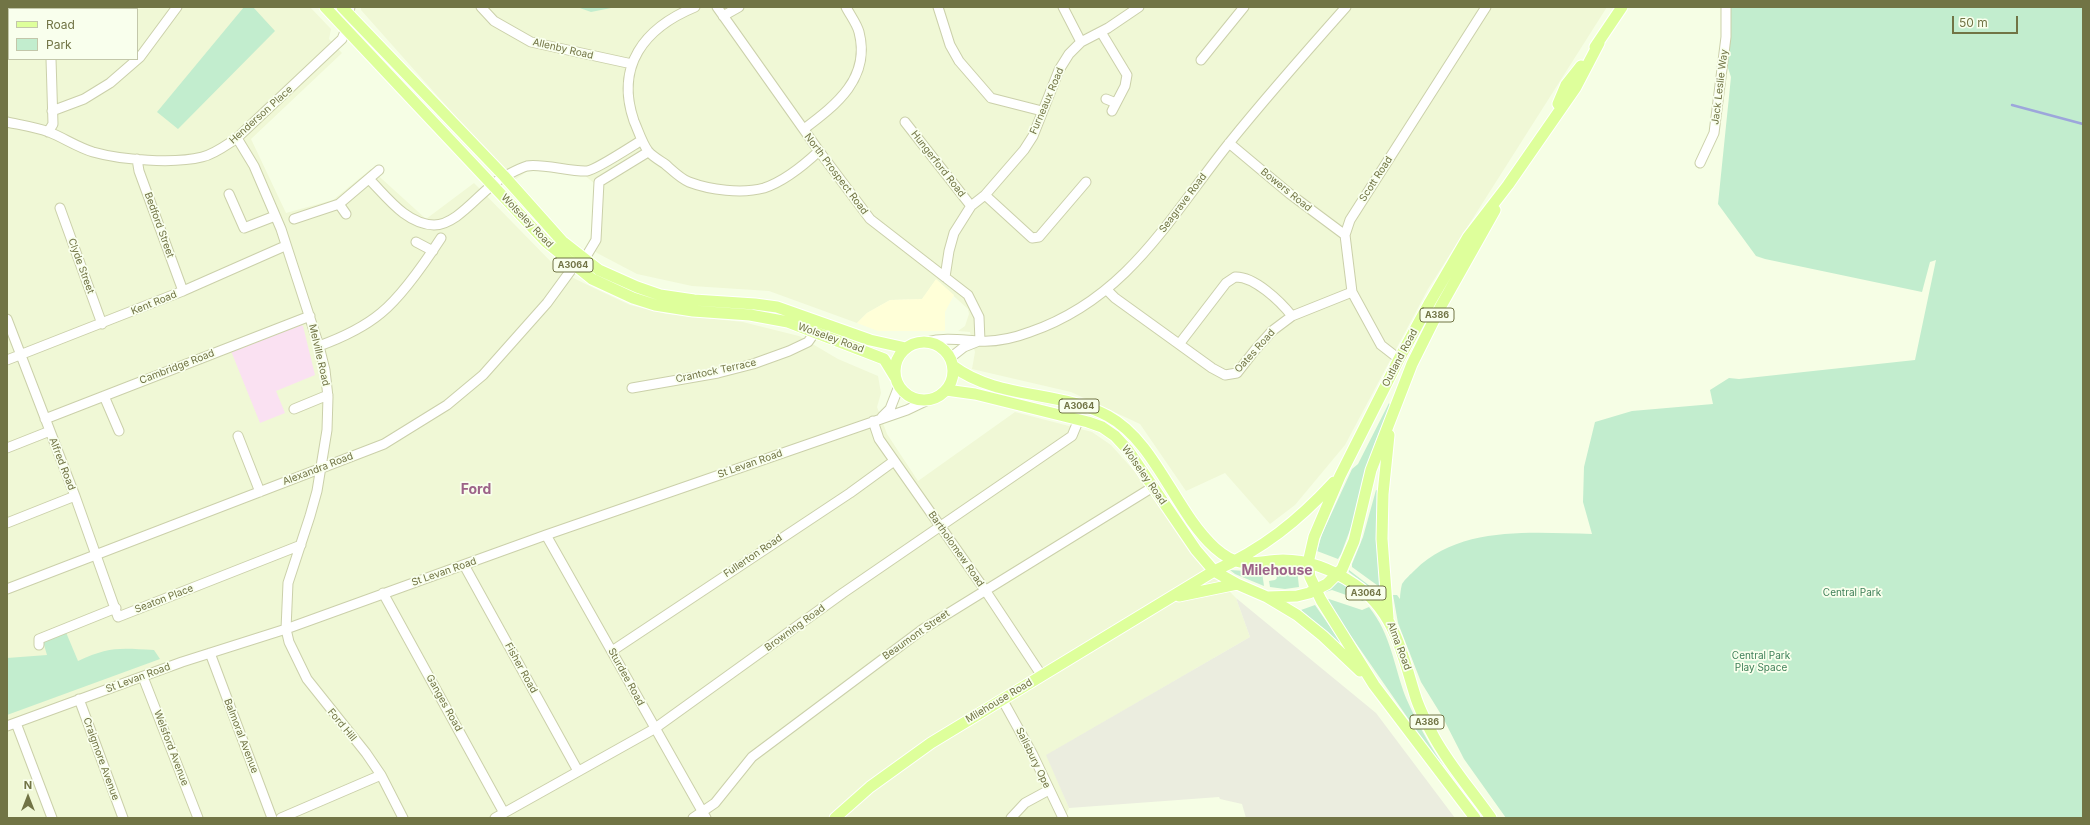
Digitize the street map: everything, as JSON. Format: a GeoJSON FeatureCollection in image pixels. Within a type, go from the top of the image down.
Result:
{"type":"FeatureCollection","features":[{"type":"Feature","properties":{"kind":"main road","name":"Wolseley Road"},"geometry":{"type":"LineString","coordinates":[[325,7],[546,242],[574,266],[608,288],[655,305],[693,311],[750,315],[788,322],[884,359],[897,382]]}},
{"type":"Feature","properties":{"kind":"main road","name":"Wolseley Road"},"geometry":{"type":"LineString","coordinates":[[342,7],[350,11],[504,176],[562,241],[584,260],[615,278],[660,295],[694,300],[748,303],[777,307],[870,340],[906,348]]}},
{"type":"Feature","properties":{"kind":"main road","name":"Outland Road"},"geometry":{"type":"LineString","coordinates":[[1308,563],[1314,537],[1340,476],[1399,359],[1468,237],[1508,185],[1548,124],[1566,86],[1599,43],[1622,7]]}},
{"type":"Feature","properties":{"kind":"main road","name":"Outland Road"},"geometry":{"type":"LineString","coordinates":[[1267,597],[1298,596],[1328,584],[1338,574],[1354,541],[1372,470],[1412,364],[1441,306],[1478,243],[1508,185]]}},
{"type":"Feature","properties":{"kind":"main road"},"geometry":{"type":"LineString","coordinates":[[926,342],[936,344],[944,350],[951,362],[952,379],[946,390],[930,399],[916,399],[906,394],[897,382],[895,366],[899,356],[906,348],[916,343],[926,342]]}},
{"type":"Feature","properties":{"kind":"main road","name":"Wolseley Road"},"geometry":{"type":"LineString","coordinates":[[951,362],[979,382],[1070,403],[1108,416],[1126,429],[1141,445],[1198,532],[1216,549],[1234,562]]}},
{"type":"Feature","properties":{"kind":"main road","name":"Wolseley Road"},"geometry":{"type":"LineString","coordinates":[[946,390],[975,394],[1079,419],[1102,427],[1115,436],[1128,450],[1196,550],[1214,571],[1237,584],[1267,597]]}},
{"type":"Feature","properties":{"kind":"main road","name":"Outland Road"},"geometry":{"type":"LineString","coordinates":[[1388,618],[1382,539],[1383,494],[1391,421]]}},
{"type":"Feature","properties":{"kind":"main road","name":"Outland Road"},"geometry":{"type":"LineString","coordinates":[[1214,571],[1234,562],[1286,529],[1340,476]]}},
{"type":"Feature","properties":{"kind":"main road","name":"A3064"},"geometry":{"type":"LineString","coordinates":[[1234,562],[1250,564],[1284,560],[1308,563]]}},
{"type":"Feature","properties":{"kind":"main road","name":"Alma Road"},"geometry":{"type":"LineString","coordinates":[[1308,563],[1338,574],[1358,586],[1374,600],[1388,618],[1408,668],[1416,697],[1434,737],[1448,760],[1491,818]]}},
{"type":"Feature","properties":{"kind":"main road","name":"A386"},"geometry":{"type":"LineString","coordinates":[[1308,563],[1310,577],[1316,590],[1329,614],[1374,685],[1475,818]]}},
{"type":"Feature","properties":{"kind":"main road","name":"Milehouse Road"},"geometry":{"type":"LineString","coordinates":[[835,818],[897,765],[1002,699],[1214,571]]}},
{"type":"Feature","properties":{"kind":"main road","name":"Milehouse Road"},"geometry":{"type":"LineString","coordinates":[[1171,598],[1237,584]]}},
{"type":"Feature","properties":{"kind":"main road","name":"A386"},"geometry":{"type":"LineString","coordinates":[[1267,597],[1297,615],[1323,636],[1374,685]]}},
{"type":"Feature","properties":{"kind":"street"},"geometry":{"type":"LineString","coordinates":[[138,59],[177,7]]}},
{"type":"Feature","properties":{"kind":"street","name":"Allenby Road"},"geometry":{"type":"LineString","coordinates":[[481,7],[494,21],[531,42],[632,64]]}},
{"type":"Feature","properties":{"kind":"street"},"geometry":{"type":"LineString","coordinates":[[695,7],[668,20],[652,33],[641,47],[632,64],[627,85],[629,104],[648,152],[688,182],[725,191],[764,188],[797,171],[819,151]]}},
{"type":"Feature","properties":{"kind":"street","name":"North Prospect Road"},"geometry":{"type":"LineString","coordinates":[[717,7],[819,151],[870,219],[958,287],[973,303],[978,317],[980,341]]}},
{"type":"Feature","properties":{"kind":"street"},"geometry":{"type":"LineString","coordinates":[[723,16],[739,7]]}},
{"type":"Feature","properties":{"kind":"street"},"geometry":{"type":"LineString","coordinates":[[804,130],[830,110],[848,90],[861,63],[859,32],[846,7]]}},
{"type":"Feature","properties":{"kind":"street"},"geometry":{"type":"LineString","coordinates":[[938,7],[950,45],[959,61],[991,98],[1042,111]]}},
{"type":"Feature","properties":{"kind":"street"},"geometry":{"type":"LineString","coordinates":[[1063,7],[1081,42]]}},
{"type":"Feature","properties":{"kind":"street","name":"Furneaux Road"},"geometry":{"type":"LineString","coordinates":[[945,277],[949,251],[954,233],[971,206],[985,195],[1024,150],[1033,136],[1059,70],[1069,54],[1081,42],[1101,32],[1139,7]]}},
{"type":"Feature","properties":{"kind":"street"},"geometry":{"type":"LineString","coordinates":[[1201,60],[1244,7]]}},
{"type":"Feature","properties":{"kind":"street","name":"Seagrave Road"},"geometry":{"type":"LineString","coordinates":[[980,341],[1003,340],[1049,325],[1078,310],[1107,290],[1134,265],[1277,84],[1346,7]]}},
{"type":"Feature","properties":{"kind":"street","name":"Scott Road"},"geometry":{"type":"LineString","coordinates":[[1399,359],[1380,345],[1352,292],[1345,235],[1350,220],[1486,7]]}},
{"type":"Feature","properties":{"kind":"street","name":"Jack Leslie Way"},"geometry":{"type":"LineString","coordinates":[[1700,163],[1714,133],[1726,37],[1726,7]]}},
{"type":"Feature","properties":{"kind":"street","name":"Henderson Place"},"geometry":{"type":"LineString","coordinates":[[7,122],[48,132],[75,146],[94,152],[137,159],[189,159],[203,157],[225,147],[237,138],[333,48],[342,39],[350,11]]}},
{"type":"Feature","properties":{"kind":"street"},"geometry":{"type":"LineString","coordinates":[[1101,32],[1127,75],[1114,107],[1106,99]]}},
{"type":"Feature","properties":{"kind":"street"},"geometry":{"type":"LineString","coordinates":[[48,132],[53,124],[51,60]]}},
{"type":"Feature","properties":{"kind":"street"},"geometry":{"type":"LineString","coordinates":[[52,111],[84,99],[110,83],[137,60]]}},
{"type":"Feature","properties":{"kind":"street","name":"Hungerford Road"},"geometry":{"type":"LineString","coordinates":[[905,122],[971,206]]}},
{"type":"Feature","properties":{"kind":"street","name":"Melville Road"},"geometry":{"type":"LineString","coordinates":[[237,138],[254,166],[275,216],[319,346],[325,370],[328,396],[327,430],[321,468],[310,516],[288,583],[286,629]]}},
{"type":"Feature","properties":{"kind":"street"},"geometry":{"type":"LineString","coordinates":[[369,179],[407,216],[421,224],[435,225],[445,223],[455,218],[492,184],[504,176],[528,166],[589,171],[642,140]]}},
{"type":"Feature","properties":{"kind":"street","name":"Bowers Road"},"geometry":{"type":"LineString","coordinates":[[1229,143],[1290,194],[1345,235]]}},
{"type":"Feature","properties":{"kind":"street"},"geometry":{"type":"LineString","coordinates":[[598,182],[648,152]]}},
{"type":"Feature","properties":{"kind":"street","name":"Bedford Street"},"geometry":{"type":"LineString","coordinates":[[137,159],[139,171],[183,291]]}},
{"type":"Feature","properties":{"kind":"street"},"geometry":{"type":"LineString","coordinates":[[294,220],[339,204],[379,170]]}},
{"type":"Feature","properties":{"kind":"street"},"geometry":{"type":"LineString","coordinates":[[584,260],[596,240],[598,182],[589,171]]}},
{"type":"Feature","properties":{"kind":"street"},"geometry":{"type":"LineString","coordinates":[[985,195],[1032,238],[1039,237],[1086,182]]}},
{"type":"Feature","properties":{"kind":"street"},"geometry":{"type":"LineString","coordinates":[[229,194],[244,228],[275,216]]}},
{"type":"Feature","properties":{"kind":"street"},"geometry":{"type":"LineString","coordinates":[[339,204],[346,214]]}},
{"type":"Feature","properties":{"kind":"street","name":"Clyde Street"},"geometry":{"type":"LineString","coordinates":[[60,208],[102,324]]}},
{"type":"Feature","properties":{"kind":"street"},"geometry":{"type":"LineString","coordinates":[[319,346],[344,337],[382,313],[441,238]]}},
{"type":"Feature","properties":{"kind":"street"},"geometry":{"type":"LineString","coordinates":[[416,242],[432,251]]}},
{"type":"Feature","properties":{"kind":"street","name":"Kent Road"},"geometry":{"type":"LineString","coordinates":[[7,360],[183,291],[285,246]]}},
{"type":"Feature","properties":{"kind":"street","name":"Alexandra Road"},"geometry":{"type":"LineString","coordinates":[[7,589],[384,444],[448,405],[483,375],[516,340],[574,266]]}},
{"type":"Feature","properties":{"kind":"street"},"geometry":{"type":"LineString","coordinates":[[1180,343],[1226,283],[1235,277],[1249,279],[1283,306],[1292,316]]}},
{"type":"Feature","properties":{"kind":"street","name":"Oates Road"},"geometry":{"type":"LineString","coordinates":[[1107,290],[1115,298],[1180,343],[1212,368],[1225,375],[1237,373],[1254,350],[1272,331],[1292,316],[1352,292]]}},
{"type":"Feature","properties":{"kind":"street","name":"Cambridge Road"},"geometry":{"type":"LineString","coordinates":[[45,419],[310,316]]}},
{"type":"Feature","properties":{"kind":"street","name":"Alfred Road"},"geometry":{"type":"LineString","coordinates":[[7,320],[75,496],[95,555],[116,608]]}},
{"type":"Feature","properties":{"kind":"street","name":"Crantock Terrace"},"geometry":{"type":"LineString","coordinates":[[632,388],[718,373],[753,364],[790,351],[808,342],[815,332]]}},
{"type":"Feature","properties":{"kind":"street"},"geometry":{"type":"LineString","coordinates":[[926,342],[939,339],[967,339],[980,341]]}},
{"type":"Feature","properties":{"kind":"street"},"geometry":{"type":"LineString","coordinates":[[951,362],[964,347],[980,341]]}},
{"type":"Feature","properties":{"kind":"street"},"geometry":{"type":"LineString","coordinates":[[877,419],[890,409],[897,382]]}},
{"type":"Feature","properties":{"kind":"street"},"geometry":{"type":"LineString","coordinates":[[104,396],[119,431]]}},
{"type":"Feature","properties":{"kind":"street"},"geometry":{"type":"LineString","coordinates":[[294,409],[328,396]]}},
{"type":"Feature","properties":{"kind":"street","name":"St Levan Road"},"geometry":{"type":"LineString","coordinates":[[7,726],[79,699],[286,629],[546,535],[877,419],[907,410],[930,399]]}},
{"type":"Feature","properties":{"kind":"street","name":"Bartholomew Road"},"geometry":{"type":"LineString","coordinates":[[877,419],[880,439],[894,461],[985,590],[1042,676]]}},
{"type":"Feature","properties":{"kind":"street","name":"Browning Road"},"geometry":{"type":"LineString","coordinates":[[495,818],[654,729],[939,526],[1072,436],[1079,419]]}},
{"type":"Feature","properties":{"kind":"street"},"geometry":{"type":"LineString","coordinates":[[7,448],[50,431]]}},
{"type":"Feature","properties":{"kind":"street"},"geometry":{"type":"LineString","coordinates":[[238,436],[260,492]]}},
{"type":"Feature","properties":{"kind":"street","name":"Fullerton Road"},"geometry":{"type":"LineString","coordinates":[[612,651],[894,461]]}},
{"type":"Feature","properties":{"kind":"street","name":"Beaumont Street"},"geometry":{"type":"LineString","coordinates":[[693,818],[704,815],[752,757],[922,629],[1153,487]]}},
{"type":"Feature","properties":{"kind":"street"},"geometry":{"type":"LineString","coordinates":[[7,523],[75,496]]}},
{"type":"Feature","properties":{"kind":"street","name":"Sturdee Road"},"geometry":{"type":"LineString","coordinates":[[546,535],[612,651],[654,729],[704,815]]}},
{"type":"Feature","properties":{"kind":"street","name":"Seaton Place"},"geometry":{"type":"LineString","coordinates":[[116,608],[118,617],[301,545]]}},
{"type":"Feature","properties":{"kind":"street","name":"Fisher Road"},"geometry":{"type":"LineString","coordinates":[[464,565],[578,771]]}},
{"type":"Feature","properties":{"kind":"street","name":"Ganges Road"},"geometry":{"type":"LineString","coordinates":[[383,593],[504,813]]}},
{"type":"Feature","properties":{"kind":"street"},"geometry":{"type":"LineString","coordinates":[[39,645],[39,639],[116,608]]}},
{"type":"Feature","properties":{"kind":"street","name":"Ford Hill"},"geometry":{"type":"LineString","coordinates":[[286,629],[289,642],[307,679],[366,753],[381,775],[403,818]]}},
{"type":"Feature","properties":{"kind":"street","name":"Balmoral Avenue"},"geometry":{"type":"LineString","coordinates":[[210,654],[272,818]]}},
{"type":"Feature","properties":{"kind":"street","name":"Welsford Avenue"},"geometry":{"type":"LineString","coordinates":[[143,677],[198,818]]}},
{"type":"Feature","properties":{"kind":"street","name":"Craigmore Avenue"},"geometry":{"type":"LineString","coordinates":[[79,699],[123,818]]}},
{"type":"Feature","properties":{"kind":"street","name":"Salisbury Ope"},"geometry":{"type":"LineString","coordinates":[[1002,699],[1033,755],[1063,818]]}},
{"type":"Feature","properties":{"kind":"street"},"geometry":{"type":"LineString","coordinates":[[16,723],[52,818]]}},
{"type":"Feature","properties":{"kind":"street"},"geometry":{"type":"LineString","coordinates":[[282,818],[381,775]]}},
{"type":"Feature","properties":{"kind":"street"},"geometry":{"type":"LineString","coordinates":[[1011,818],[1025,803],[1049,790]]}},
{"type":"Feature","properties":{"kind":"shaded area"},"geometry":{"type":"Polygon","coordinates":[[[7,7],[310,7],[331,29],[329,39],[342,53],[251,139],[286,213],[333,200],[371,169],[426,219],[474,183],[561,272],[596,289],[630,305],[667,314],[743,322],[799,336],[838,359],[878,376],[881,393],[877,407],[887,434],[918,481],[1015,412],[1092,432],[1111,445],[1154,493],[1203,564],[1236,598],[1250,637],[1047,755],[1069,808],[1065,818],[7,818],[7,7]]]}},
{"type":"Feature","properties":{"kind":"shaded area"},"geometry":{"type":"Polygon","coordinates":[[[361,7],[1607,7],[1428,289],[1345,445],[1295,505],[1270,524],[1225,473],[1186,491],[1140,424],[1071,392],[972,369],[975,352],[970,332],[958,331],[965,326],[969,314],[968,309],[936,280],[922,299],[890,300],[867,313],[857,323],[769,291],[692,286],[637,274],[597,253],[587,245],[593,232],[595,184],[583,174],[529,170],[513,181],[361,10],[361,7]]]}},
{"type":"Feature","properties":{"kind":"shaded area"},"geometry":{"type":"Polygon","coordinates":[[[936,279],[954,295],[945,312],[945,331],[878,331],[857,323],[867,313],[890,300],[922,299],[936,279]]]}},
{"type":"Feature","properties":{"kind":"shaded area"},"geometry":{"type":"Polygon","coordinates":[[[301,325],[303,326],[315,375],[276,391],[285,413],[260,423],[231,351],[301,325]]]}},
{"type":"Feature","properties":{"kind":"shaded area"},"geometry":{"type":"Polygon","coordinates":[[[1236,598],[1376,713],[1455,818],[1246,818],[1242,804],[1220,799],[1219,797],[1069,808],[1046,755],[1250,637],[1236,598]]]}},
{"type":"Feature","properties":{"kind":"green space"},"geometry":{"type":"Polygon","coordinates":[[[244,7],[253,7],[275,31],[178,129],[157,112],[244,7]]]}},
{"type":"Feature","properties":{"kind":"green space"},"geometry":{"type":"Polygon","coordinates":[[[577,7],[616,7],[591,12],[577,7]]]}},
{"type":"Feature","properties":{"kind":"green space","name":"Central Park"},"geometry":{"type":"Polygon","coordinates":[[[1727,7],[2083,7],[2083,818],[1506,818],[1464,759],[1442,716],[1421,682],[1398,623],[1393,595],[1397,595],[1400,599],[1402,584],[1408,577],[1433,555],[1453,545],[1475,539],[1522,533],[1592,534],[1583,502],[1584,467],[1595,422],[1632,411],[1713,404],[1710,390],[1729,378],[1739,379],[1915,360],[1936,260],[1930,262],[1922,292],[1765,259],[1756,256],[1718,204],[1731,77],[1726,62],[1727,7]]]}},
{"type":"Feature","properties":{"kind":"green space"},"geometry":{"type":"Polygon","coordinates":[[[1389,403],[1390,405],[1374,445],[1353,522],[1341,554],[1338,559],[1317,551],[1322,534],[1352,469],[1358,464],[1389,403]]]}},
{"type":"Feature","properties":{"kind":"green space"},"geometry":{"type":"Polygon","coordinates":[[[1376,490],[1378,491],[1377,538],[1381,588],[1352,567],[1363,537],[1376,490]]]}},
{"type":"Feature","properties":{"kind":"green space"},"geometry":{"type":"Polygon","coordinates":[[[1277,569],[1297,569],[1299,587],[1285,589],[1270,587],[1269,581],[1277,578],[1276,576],[1268,576],[1267,571],[1277,569]]]}},
{"type":"Feature","properties":{"kind":"green space"},"geometry":{"type":"Polygon","coordinates":[[[1230,570],[1262,572],[1264,586],[1235,574],[1230,570]]]}},
{"type":"Feature","properties":{"kind":"green space"},"geometry":{"type":"Polygon","coordinates":[[[1349,570],[1375,590],[1374,591],[1349,572],[1349,570]]]}},
{"type":"Feature","properties":{"kind":"green space"},"geometry":{"type":"Polygon","coordinates":[[[1339,580],[1365,598],[1363,601],[1332,590],[1325,592],[1339,580]]]}},
{"type":"Feature","properties":{"kind":"green space"},"geometry":{"type":"Polygon","coordinates":[[[1329,599],[1362,610],[1369,607],[1376,617],[1387,639],[1410,707],[1443,765],[1441,766],[1326,600],[1329,599]]]}},
{"type":"Feature","properties":{"kind":"green space"},"geometry":{"type":"Polygon","coordinates":[[[1315,605],[1342,644],[1341,645],[1301,610],[1315,605]]]}},
{"type":"Feature","properties":{"kind":"green space"},"geometry":{"type":"Polygon","coordinates":[[[65,630],[78,661],[107,650],[115,649],[154,650],[160,659],[7,715],[7,658],[47,655],[42,638],[65,630]]]}},
{"type":"Feature","properties":{"kind":"waterway"},"geometry":{"type":"LineString","coordinates":[[2012,105],[2083,124]]}},
{"type":"Feature","properties":{"kind":"district","name":"Ford"},"geometry":{"type":"Point","coordinates":[476,490]}},
{"type":"Feature","properties":{"kind":"district","name":"Milehouse"},"geometry":{"type":"Point","coordinates":[1277,571]}},
{"type":"Feature","properties":{"kind":"park label","name":"Central Park Play Space"},"geometry":{"type":"Point","coordinates":[1761,662]}}]}
